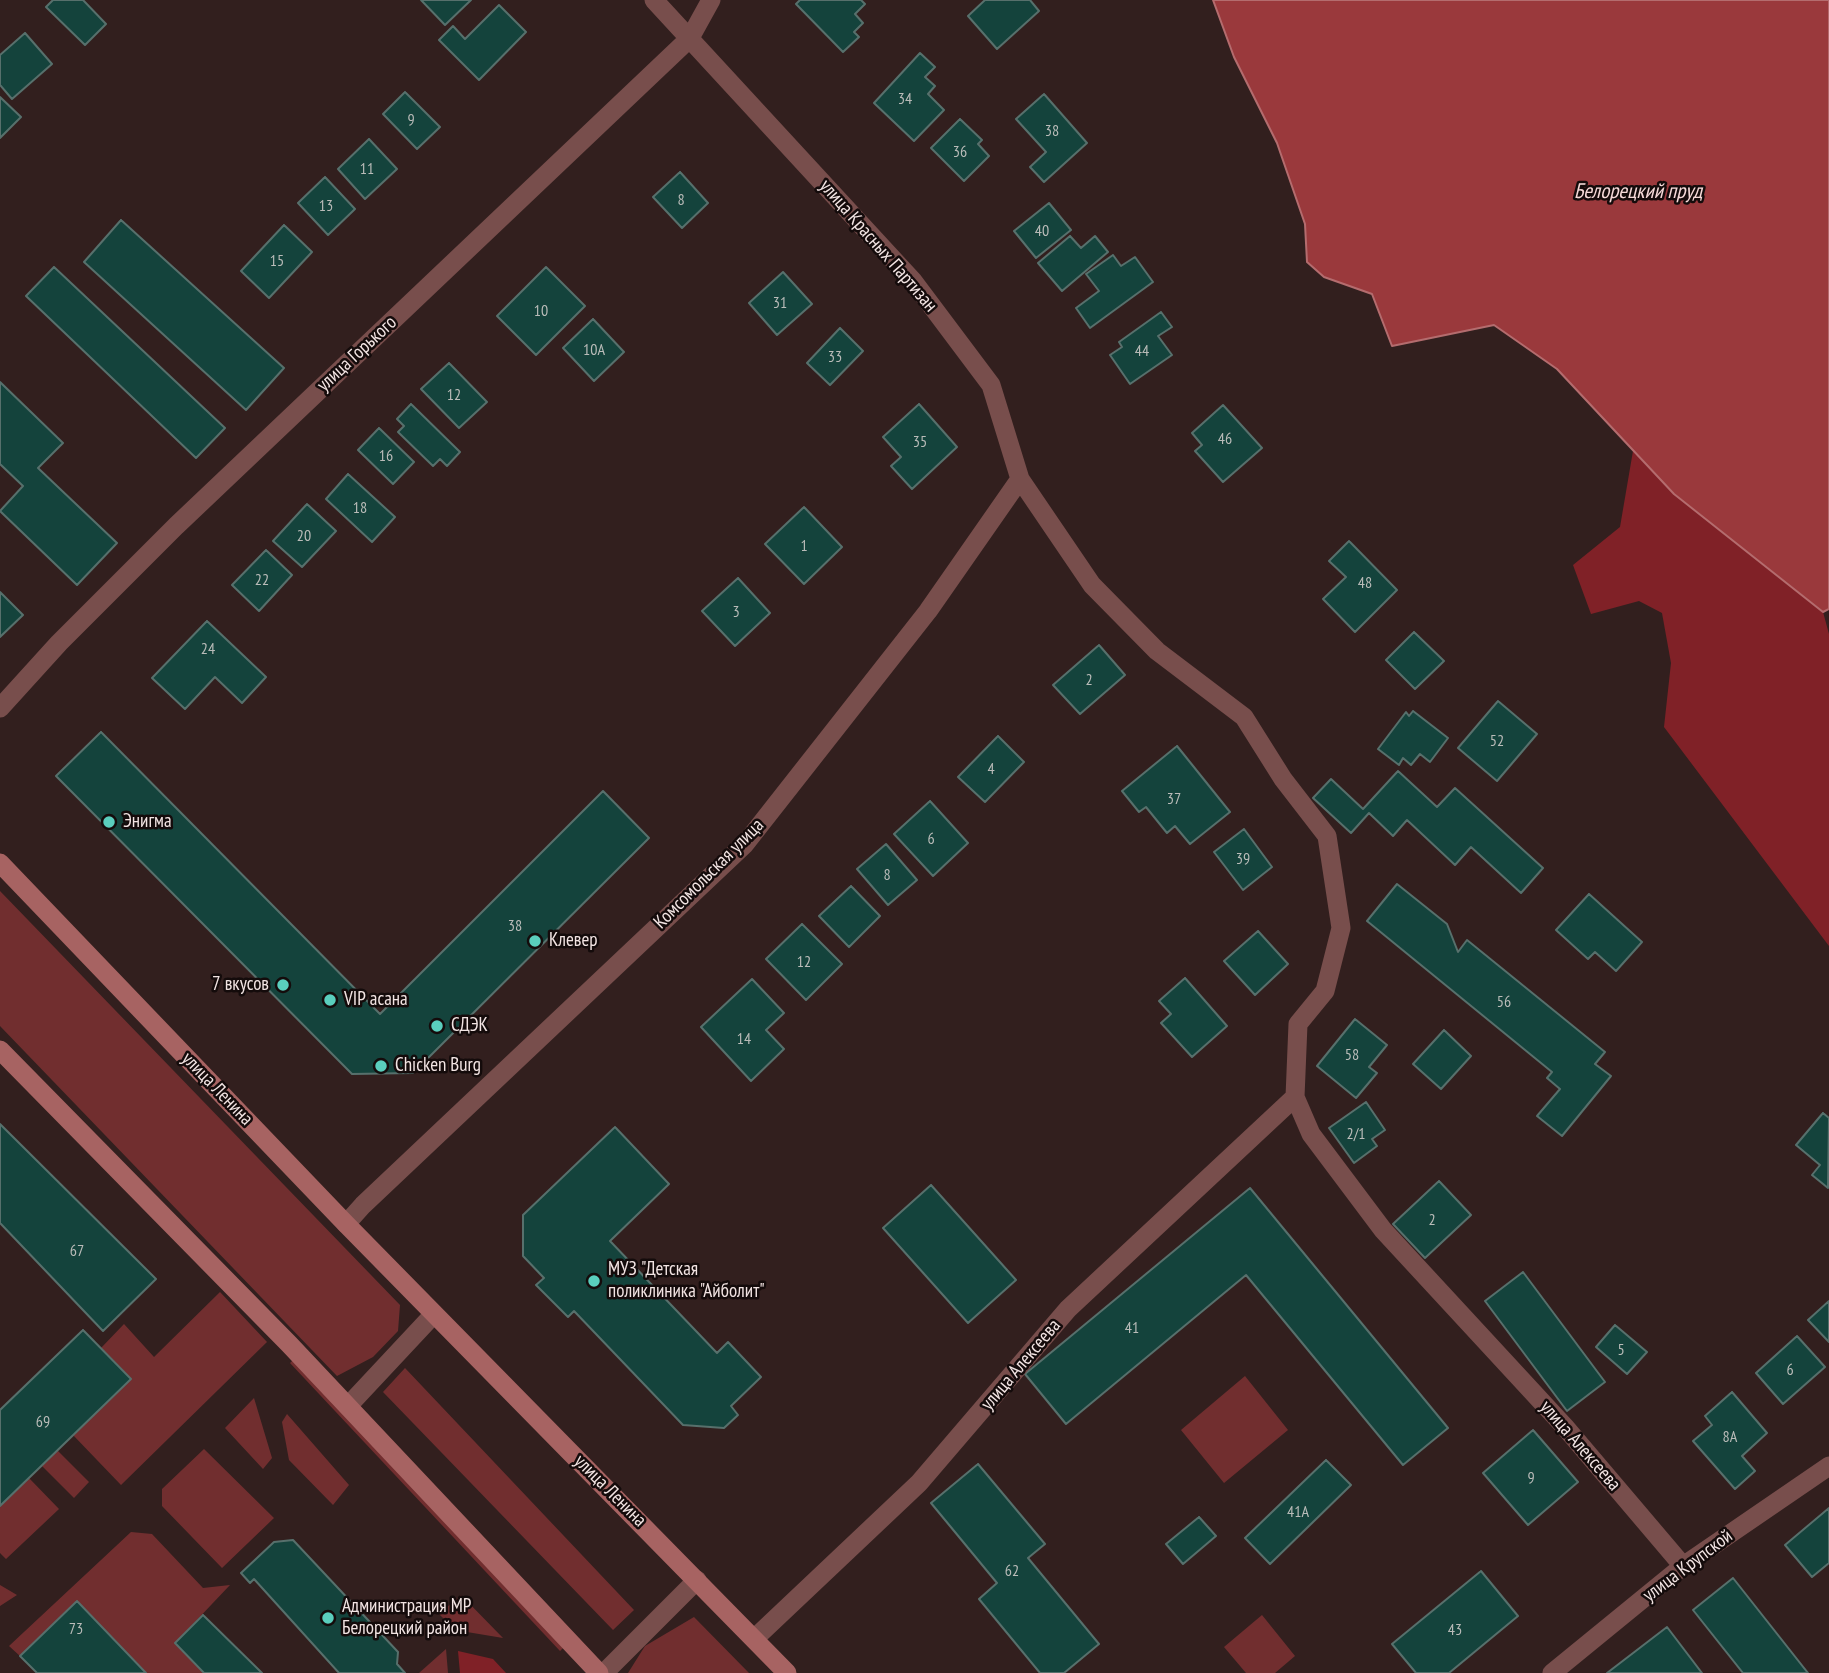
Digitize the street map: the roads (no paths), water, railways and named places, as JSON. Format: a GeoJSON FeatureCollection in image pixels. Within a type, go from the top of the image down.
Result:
{"type":"FeatureCollection","features":[{"type":"Feature","properties":{"kind":"main road","name":"улица Ленина"},"geometry":{"type":"LineString","coordinates":[[0,863],[346,1224],[787,1673]]}},
{"type":"Feature","properties":{"kind":"main road"},"geometry":{"type":"LineString","coordinates":[[0,1050],[348,1406],[601,1673]]}},
{"type":"Feature","properties":{"kind":"street","name":"улица Красных Партизан"},"geometry":{"type":"LineString","coordinates":[[654,0],[929,301],[991,385],[1020,479],[1092,585],[1157,651],[1244,717],[1283,779],[1327,836]]}},
{"type":"Feature","properties":{"kind":"street","name":"улица Горького"},"geometry":{"type":"LineString","coordinates":[[0,708],[59,643],[176,526],[690,38],[711,0]]}},
{"type":"Feature","properties":{"kind":"street","name":"Комсомольская улица"},"geometry":{"type":"LineString","coordinates":[[346,1224],[362,1205],[745,844],[928,611],[1020,479]]}},
{"type":"Feature","properties":{"kind":"street","name":"улица Алексеева"},"geometry":{"type":"LineString","coordinates":[[1327,836],[1341,928],[1325,991],[1298,1024],[1294,1097],[1311,1134],[1383,1230],[1565,1427],[1683,1566]]}},
{"type":"Feature","properties":{"kind":"street","name":"улица Алексеева"},"geometry":{"type":"LineString","coordinates":[[754,1639],[919,1483],[1068,1309],[1294,1097]]}},
{"type":"Feature","properties":{"kind":"street"},"geometry":{"type":"LineString","coordinates":[[348,1406],[434,1314]]}},
{"type":"Feature","properties":{"kind":"street","name":"улица Крупской"},"geometry":{"type":"LineString","coordinates":[[1552,1673],[1683,1566],[1829,1466]]}},
{"type":"Feature","properties":{"kind":"street"},"geometry":{"type":"LineString","coordinates":[[601,1673],[696,1580]]}},
{"type":"Feature","properties":{"kind":"water","name":"Белорецкий пруд"},"geometry":{"type":"Polygon","coordinates":[[[1213,0],[1829,0],[1829,609],[1823,612],[1674,494],[1557,369],[1494,325],[1392,346],[1372,294],[1324,277],[1307,262],[1305,224],[1277,143],[1234,57],[1213,0]]]}},
{"type":"Feature","properties":{"kind":"place","name":"Энигма"},"geometry":{"type":"Point","coordinates":[109,822]}},
{"type":"Feature","properties":{"kind":"place","name":"Клевер"},"geometry":{"type":"Point","coordinates":[535,941]}},
{"type":"Feature","properties":{"kind":"place","name":"7 вкусов"},"geometry":{"type":"Point","coordinates":[283,985]}},
{"type":"Feature","properties":{"kind":"place","name":"VIP асана"},"geometry":{"type":"Point","coordinates":[330,1000]}},
{"type":"Feature","properties":{"kind":"place","name":"СДЭК"},"geometry":{"type":"Point","coordinates":[437,1026]}},
{"type":"Feature","properties":{"kind":"place","name":"Chicken Burg"},"geometry":{"type":"Point","coordinates":[381,1066]}},
{"type":"Feature","properties":{"kind":"place","name":"МУЗ \"Детская поликлиника \"Айболит\""},"geometry":{"type":"Point","coordinates":[594,1281]}},
{"type":"Feature","properties":{"kind":"place","name":"Администрация МР Белорецкий район"},"geometry":{"type":"Point","coordinates":[328,1618]}}]}
